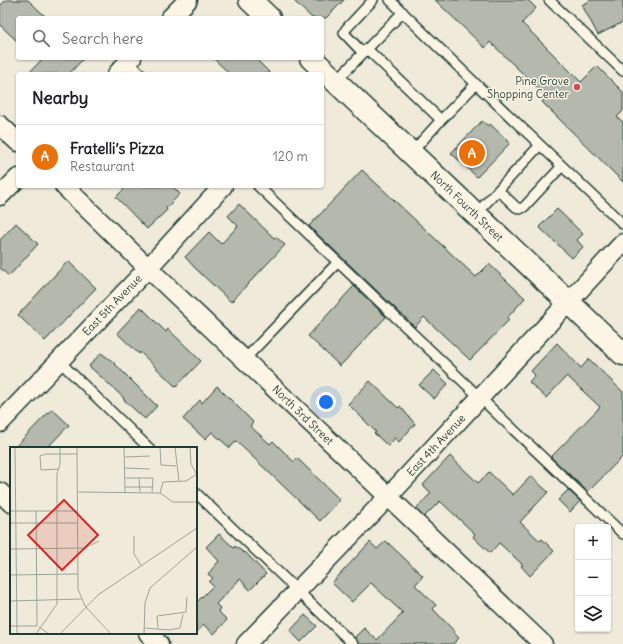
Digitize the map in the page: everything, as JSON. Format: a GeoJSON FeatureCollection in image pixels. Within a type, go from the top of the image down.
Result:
{"type":"FeatureCollection","features":[{"type":"Feature","properties":{"kind":"main road"},"geometry":{"type":"LineString","coordinates":[[250,0],[267,16]]}},
{"type":"Feature","properties":{"kind":"main road","name":"North Fourth Street"},"geometry":{"type":"LineString","coordinates":[[313,60],[323,72]]}},
{"type":"Feature","properties":{"kind":"main road","name":"North Fourth Street"},"geometry":{"type":"LineString","coordinates":[[328,78],[411,153],[623,354]]}},
{"type":"Feature","properties":{"kind":"street"},"geometry":{"type":"LineString","coordinates":[[172,16],[188,0]]}},
{"type":"Feature","properties":{"kind":"street"},"geometry":{"type":"LineString","coordinates":[[0,125],[16,140]]}},
{"type":"Feature","properties":{"kind":"street"},"geometry":{"type":"LineString","coordinates":[[0,196],[16,180]]}},
{"type":"Feature","properties":{"kind":"street","name":"North 3rd Street"},"geometry":{"type":"LineString","coordinates":[[66,188],[244,360],[543,644]]}},
{"type":"Feature","properties":{"kind":"street","name":"East 5th Avenue"},"geometry":{"type":"LineString","coordinates":[[0,423],[148,268],[221,188]]}},
{"type":"Feature","properties":{"kind":"street","name":"East 4th Avenue"},"geometry":{"type":"LineString","coordinates":[[246,644],[388,497],[623,243]]}},
{"type":"Feature","properties":{"kind":"street"},"geometry":{"type":"LineString","coordinates":[[0,492],[10,502]]}},
{"type":"Feature","properties":{"kind":"street"},"geometry":{"type":"LineString","coordinates":[[149,634],[160,644]]}},
{"type":"Feature","properties":{"kind":"lane"},"geometry":{"type":"LineString","coordinates":[[373,0],[344,33],[441,120]]}},
{"type":"Feature","properties":{"kind":"lane"},"geometry":{"type":"LineString","coordinates":[[390,0],[623,224]]}},
{"type":"Feature","properties":{"kind":"lane"},"geometry":{"type":"LineString","coordinates":[[549,0],[623,71]]}},
{"type":"Feature","properties":{"kind":"lane"},"geometry":{"type":"LineString","coordinates":[[328,78],[365,51],[403,12]]}},
{"type":"Feature","properties":{"kind":"lane"},"geometry":{"type":"LineString","coordinates":[[411,153],[476,84]]}},
{"type":"Feature","properties":{"kind":"lane"},"geometry":{"type":"LineString","coordinates":[[475,215],[540,145]]}},
{"type":"Feature","properties":{"kind":"lane"},"geometry":{"type":"LineString","coordinates":[[498,190],[520,209],[524,207],[562,166]]}},
{"type":"Feature","properties":{"kind":"lane"},"geometry":{"type":"LineString","coordinates":[[260,188],[480,398],[621,529]]}},
{"type":"Feature","properties":{"kind":"lane"},"geometry":{"type":"LineString","coordinates":[[244,360],[338,262]]}},
{"type":"Feature","properties":{"kind":"lane"},"geometry":{"type":"LineString","coordinates":[[59,361],[148,447]]}},
{"type":"Feature","properties":{"kind":"lane"},"geometry":{"type":"LineString","coordinates":[[197,494],[353,644]]}},
{"type":"Feature","properties":{"kind":"building"},"geometry":{"type":"Polygon","coordinates":[[[6,0],[28,0],[45,16],[16,16],[16,40],[0,25],[0,6],[6,0]]]}},
{"type":"Feature","properties":{"kind":"building"},"geometry":{"type":"Polygon","coordinates":[[[293,0],[344,0],[326,18],[324,18],[324,16],[310,16],[293,0]]]}},
{"type":"Feature","properties":{"kind":"building","name":"Pine Grove Shopping Center"},"geometry":{"type":"Polygon","coordinates":[[[435,0],[528,0],[536,8],[522,23],[581,82],[597,66],[623,92],[623,111],[617,117],[623,122],[623,182],[542,102],[547,97],[490,42],[485,48],[435,0]]]}},
{"type":"Feature","properties":{"kind":"building"},"geometry":{"type":"Polygon","coordinates":[[[591,0],[623,0],[623,22],[598,35],[582,5],[591,0]]]}},
{"type":"Feature","properties":{"kind":"building"},"geometry":{"type":"Polygon","coordinates":[[[41,60],[82,60],[71,72],[30,72],[41,60]]]}},
{"type":"Feature","properties":{"kind":"building"},"geometry":{"type":"Polygon","coordinates":[[[215,60],[257,60],[269,72],[228,72],[215,60]]]}},
{"type":"Feature","properties":{"kind":"building"},"geometry":{"type":"Polygon","coordinates":[[[482,121],[488,126],[490,124],[510,143],[477,177],[451,153],[482,121]]]}},
{"type":"Feature","properties":{"kind":"building"},"geometry":{"type":"Polygon","coordinates":[[[362,170],[476,277],[489,264],[525,298],[507,318],[509,320],[470,360],[424,317],[415,327],[309,226],[362,170]]]}},
{"type":"Feature","properties":{"kind":"building"},"geometry":{"type":"Polygon","coordinates":[[[125,188],[174,188],[180,194],[166,208],[167,210],[147,229],[116,197],[125,188]]]}},
{"type":"Feature","properties":{"kind":"building"},"geometry":{"type":"Polygon","coordinates":[[[239,204],[274,238],[276,237],[285,245],[231,302],[185,257],[209,232],[221,244],[238,226],[228,216],[239,204]]]}},
{"type":"Feature","properties":{"kind":"building"},"geometry":{"type":"Polygon","coordinates":[[[557,209],[583,234],[577,240],[583,247],[572,258],[539,227],[557,209]]]}},
{"type":"Feature","properties":{"kind":"building"},"geometry":{"type":"Polygon","coordinates":[[[16,223],[38,244],[9,276],[0,268],[0,240],[16,223]]]}},
{"type":"Feature","properties":{"kind":"building"},"geometry":{"type":"Polygon","coordinates":[[[68,261],[96,288],[45,341],[18,315],[68,261]]]}},
{"type":"Feature","properties":{"kind":"building"},"geometry":{"type":"Polygon","coordinates":[[[354,286],[386,317],[340,366],[308,336],[354,286]]]}},
{"type":"Feature","properties":{"kind":"building"},"geometry":{"type":"Polygon","coordinates":[[[141,307],[166,332],[168,329],[201,361],[176,387],[140,352],[139,354],[117,333],[141,307]]]}},
{"type":"Feature","properties":{"kind":"building"},"geometry":{"type":"Polygon","coordinates":[[[557,343],[581,368],[589,359],[623,392],[623,456],[588,492],[551,457],[600,407],[567,376],[546,398],[529,382],[535,375],[531,371],[557,343]]]}},
{"type":"Feature","properties":{"kind":"building"},"geometry":{"type":"Polygon","coordinates":[[[101,353],[112,361],[157,406],[145,419],[89,366],[101,353]]]}},
{"type":"Feature","properties":{"kind":"building"},"geometry":{"type":"Polygon","coordinates":[[[434,370],[448,384],[434,399],[419,385],[434,370]]]}},
{"type":"Feature","properties":{"kind":"building"},"geometry":{"type":"Polygon","coordinates":[[[370,381],[398,408],[400,406],[415,424],[399,442],[395,438],[388,446],[348,404],[370,381]]]}},
{"type":"Feature","properties":{"kind":"building"},"geometry":{"type":"Polygon","coordinates":[[[217,386],[253,422],[250,426],[270,444],[273,441],[294,462],[297,458],[340,500],[320,521],[236,441],[230,448],[212,432],[205,439],[183,419],[200,400],[202,403],[217,386]]]}},
{"type":"Feature","properties":{"kind":"building"},"geometry":{"type":"Polygon","coordinates":[[[52,409],[69,425],[48,447],[15,447],[52,409]]]}},
{"type":"Feature","properties":{"kind":"building"},"geometry":{"type":"Polygon","coordinates":[[[450,456],[478,483],[489,472],[513,495],[531,476],[548,492],[520,522],[540,541],[542,539],[554,551],[530,576],[521,566],[523,565],[499,543],[490,553],[473,537],[475,534],[440,501],[424,517],[416,509],[431,493],[423,485],[450,456]]]}},
{"type":"Feature","properties":{"kind":"building"},"geometry":{"type":"Polygon","coordinates":[[[568,490],[580,501],[570,512],[558,500],[568,490]]]}},
{"type":"Feature","properties":{"kind":"building"},"geometry":{"type":"Polygon","coordinates":[[[219,534],[234,548],[235,546],[244,553],[245,552],[266,574],[250,590],[240,579],[216,604],[220,608],[218,611],[227,620],[214,634],[204,625],[197,632],[197,602],[213,586],[209,582],[213,578],[208,574],[219,561],[206,547],[219,534]]]}},
{"type":"Feature","properties":{"kind":"building"},"geometry":{"type":"Polygon","coordinates":[[[386,541],[423,576],[415,585],[436,605],[433,609],[459,638],[453,644],[359,644],[355,637],[364,628],[377,640],[403,613],[371,583],[352,602],[332,583],[370,542],[377,549],[386,541]]]}},
{"type":"Feature","properties":{"kind":"building"},"geometry":{"type":"Polygon","coordinates":[[[305,615],[317,626],[301,642],[290,631],[305,615]]]}},
{"type":"Feature","properties":{"kind":"place","name":"Pine Grove Shopping Center"},"geometry":{"type":"Point","coordinates":[577,87]}},
{"type":"Feature","properties":{"kind":"place","name":"Fratelli’s Pizza"},"geometry":{"type":"Point","coordinates":[472,153]}}]}
